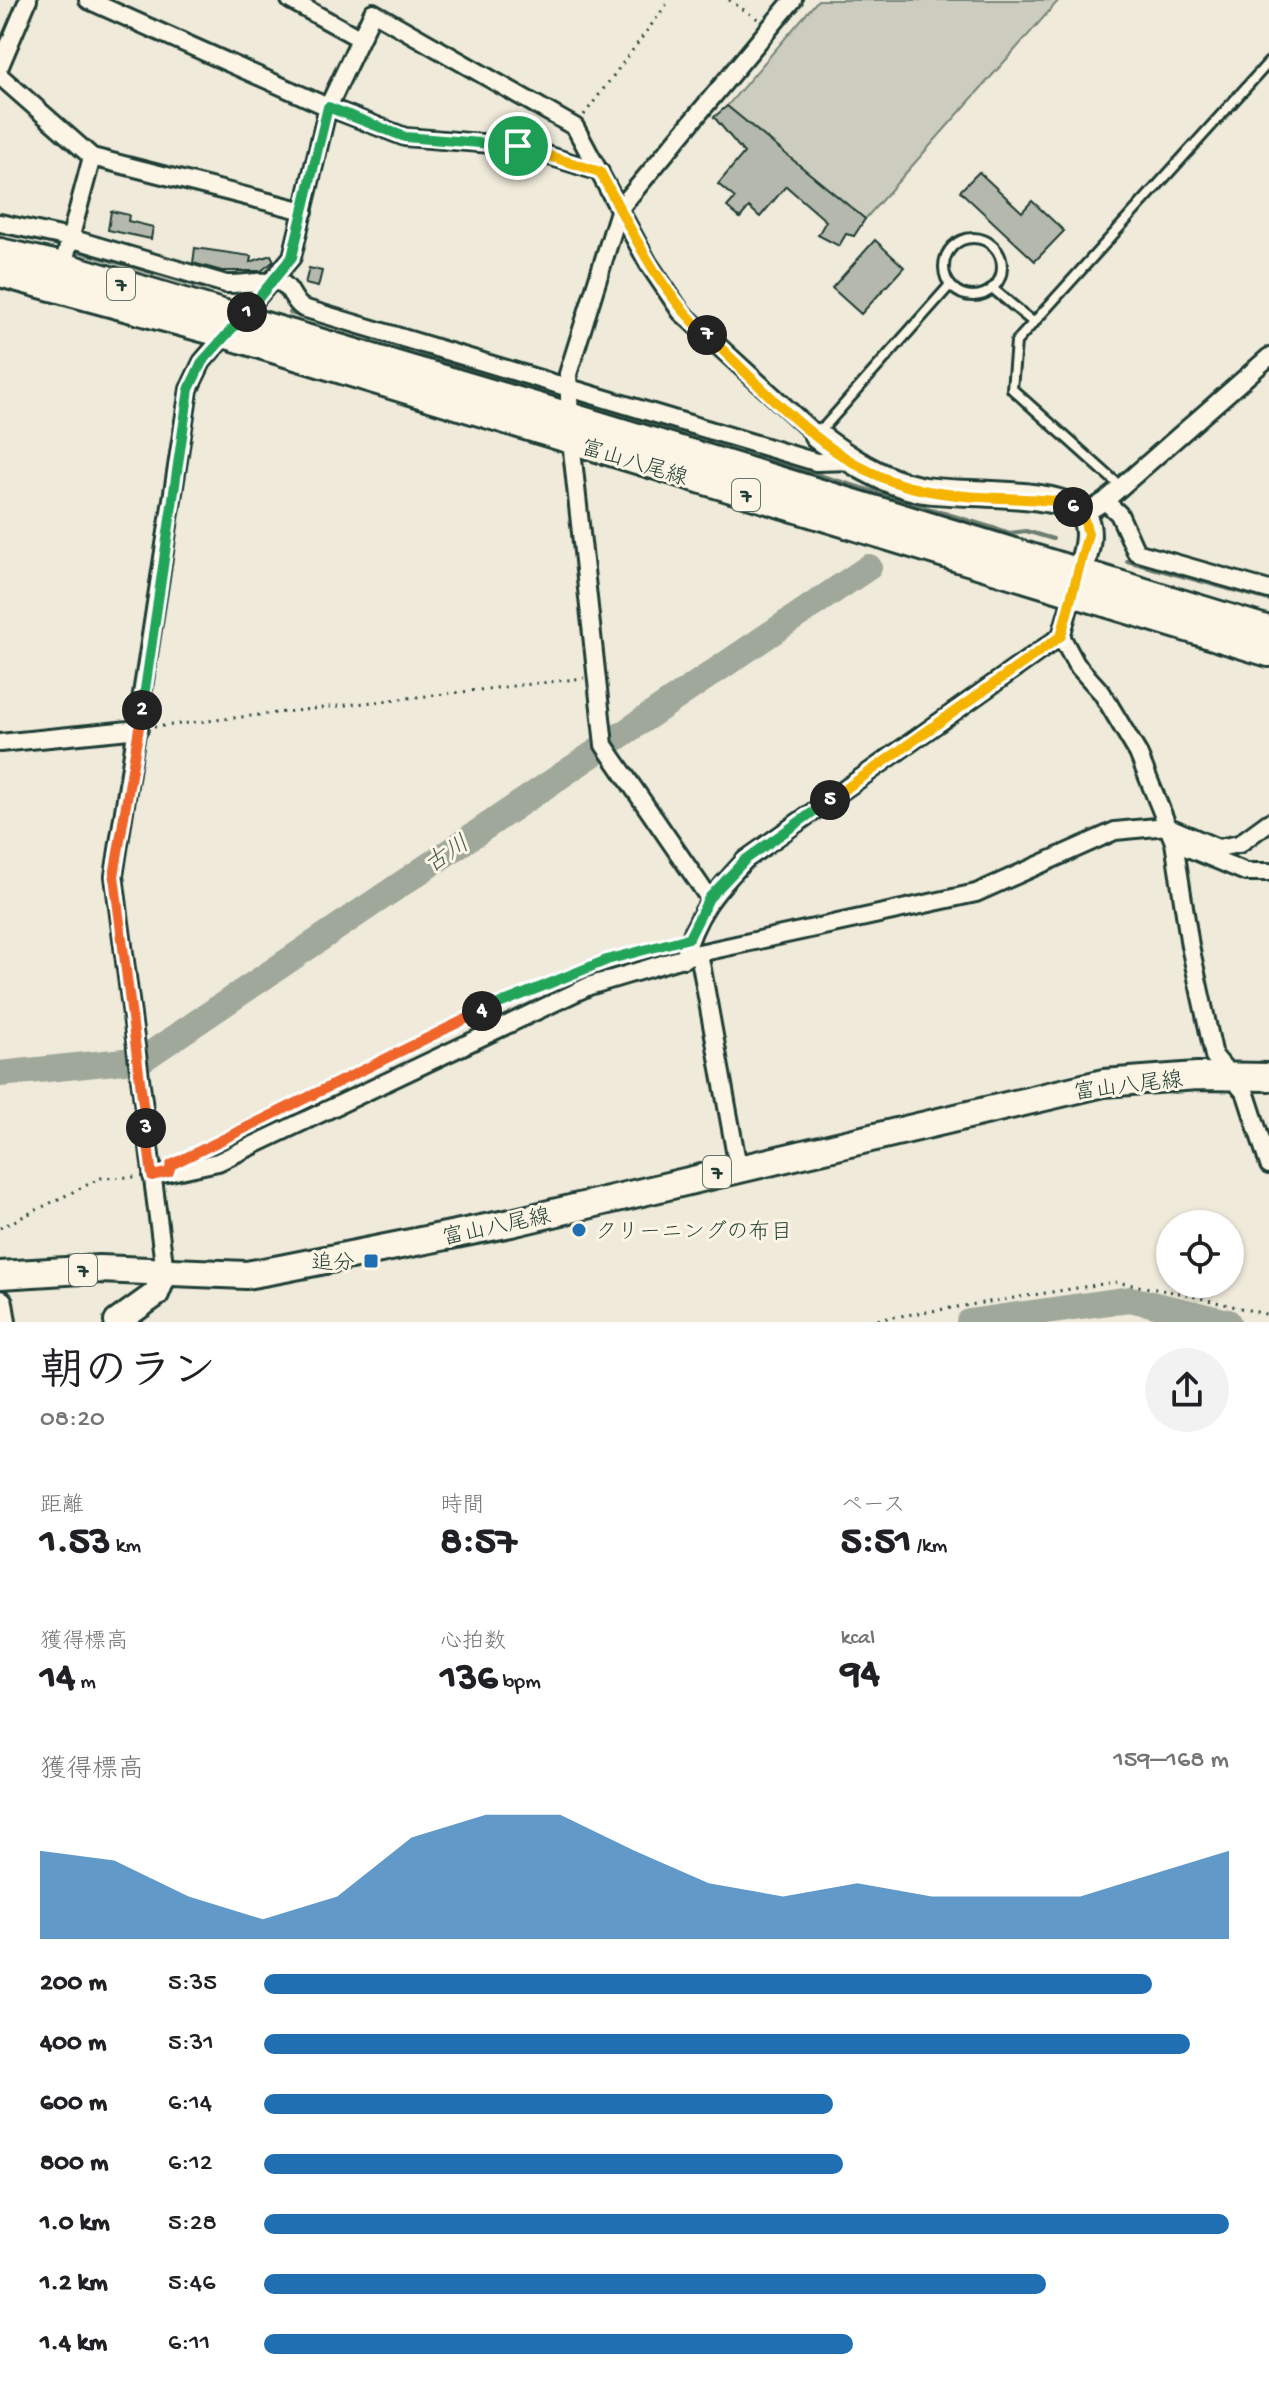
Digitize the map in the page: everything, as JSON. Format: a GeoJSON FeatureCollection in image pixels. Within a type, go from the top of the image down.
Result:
{"type":"FeatureCollection","features":[{"type":"Feature","properties":{"kind":"main road","name":"富山八尾線"},"geometry":{"type":"LineString","coordinates":[[0,252],[59,277],[233,326],[1076,583],[1269,653]]}},
{"type":"Feature","properties":{"kind":"main road","name":"富山八尾線"},"geometry":{"type":"LineString","coordinates":[[0,273],[59,277]]}},
{"type":"Feature","properties":{"kind":"main road","name":"富山八尾線"},"geometry":{"type":"LineString","coordinates":[[1076,583],[1269,630]]}},
{"type":"Feature","properties":{"kind":"main road","name":"富山八尾線"},"geometry":{"type":"LineString","coordinates":[[0,1275],[50,1270],[246,1275],[511,1223],[1104,1083],[1269,1077]]}},
{"type":"Feature","properties":{"kind":"street"},"geometry":{"type":"LineString","coordinates":[[0,66],[28,0]]}},
{"type":"Feature","properties":{"kind":"street"},"geometry":{"type":"LineString","coordinates":[[88,0],[328,107],[405,137],[518,146],[600,172]]}},
{"type":"Feature","properties":{"kind":"street"},"geometry":{"type":"LineString","coordinates":[[290,0],[359,38]]}},
{"type":"Feature","properties":{"kind":"street"},"geometry":{"type":"LineString","coordinates":[[709,898],[604,745],[568,374],[620,208],[793,0]]}},
{"type":"Feature","properties":{"kind":"street"},"geometry":{"type":"LineString","coordinates":[[117,1322],[156,1294],[165,1272],[114,876],[189,389],[202,362],[292,257],[328,107],[373,12],[575,127],[648,263],[681,312],[817,436],[851,461],[882,477],[919,490],[1064,502],[1083,515],[1088,534],[1061,636],[745,860],[709,898],[691,950],[738,1167]]}},
{"type":"Feature","properties":{"kind":"street"},"geometry":{"type":"LineString","coordinates":[[0,76],[92,157],[304,211]]}},
{"type":"Feature","properties":{"kind":"street"},"geometry":{"type":"LineString","coordinates":[[59,277],[92,157]]}},
{"type":"Feature","properties":{"kind":"street"},"geometry":{"type":"LineString","coordinates":[[0,223],[70,238],[226,284],[247,286],[273,280],[285,285],[296,303],[303,308],[816,462],[851,461]]}},
{"type":"Feature","properties":{"kind":"street"},"geometry":{"type":"LineString","coordinates":[[1083,515],[1105,501],[1119,485],[1269,357]]}},
{"type":"Feature","properties":{"kind":"street"},"geometry":{"type":"LineString","coordinates":[[1105,501],[1119,514],[1136,552],[1269,590]]}},
{"type":"Feature","properties":{"kind":"street"},"geometry":{"type":"LineString","coordinates":[[1061,636],[1076,664],[1102,693],[1138,753],[1170,834],[1214,1056],[1246,1094],[1269,1165]]}},
{"type":"Feature","properties":{"kind":"street"},"geometry":{"type":"LineString","coordinates":[[0,743],[139,729]]}},
{"type":"Feature","properties":{"kind":"street"},"geometry":{"type":"LineString","coordinates":[[152,1176],[218,1162],[589,986],[691,950],[956,898],[1115,831],[1170,834],[1218,848],[1239,844],[1269,822]]}},
{"type":"Feature","properties":{"kind":"street"},"geometry":{"type":"LineString","coordinates":[[1170,834],[1246,872],[1269,872]]}},
{"type":"Feature","properties":{"kind":"street"},"geometry":{"type":"LineString","coordinates":[[0,1303],[3,1322]]}},
{"type":"Feature","properties":{"kind":"lane"},"geometry":{"type":"LineString","coordinates":[[1119,485],[1012,389],[1016,342],[1269,62]]}},
{"type":"Feature","properties":{"kind":"lane"},"geometry":{"type":"LineString","coordinates":[[966,238],[976,238],[993,246],[998,253],[1001,272],[992,288],[966,295],[950,285],[944,267],[950,249],[966,238]]}},
{"type":"Feature","properties":{"kind":"lane"},"geometry":{"type":"LineString","coordinates":[[817,436],[950,285]]}},
{"type":"Feature","properties":{"kind":"lane"},"geometry":{"type":"LineString","coordinates":[[992,288],[1034,323]]}},
{"type":"Feature","properties":{"kind":"path"},"geometry":{"type":"LineString","coordinates":[[575,127],[670,0]]}},
{"type":"Feature","properties":{"kind":"path"},"geometry":{"type":"LineString","coordinates":[[729,0],[770,28]]}},
{"type":"Feature","properties":{"kind":"path"},"geometry":{"type":"LineString","coordinates":[[139,729],[596,677]]}},
{"type":"Feature","properties":{"kind":"path"},"geometry":{"type":"LineString","coordinates":[[234,1137],[481,1011],[607,960],[691,950]]}},
{"type":"Feature","properties":{"kind":"path"},"geometry":{"type":"LineString","coordinates":[[0,1228],[101,1178],[152,1176]]}},
{"type":"Feature","properties":{"kind":"path"},"geometry":{"type":"LineString","coordinates":[[862,1322],[1115,1282],[1179,1293],[1269,1315]]}},
{"type":"Feature","properties":{"kind":"shaded area"},"geometry":{"type":"Polygon","coordinates":[[[818,0],[1059,0],[865,219],[727,106],[818,0]]]}},
{"type":"Feature","properties":{"kind":"building"},"geometry":{"type":"Polygon","coordinates":[[[727,106],[865,219],[854,236],[846,234],[839,246],[818,235],[826,221],[786,186],[760,217],[749,207],[740,218],[727,207],[735,198],[718,184],[744,153],[714,117],[727,106]]]}},
{"type":"Feature","properties":{"kind":"building"},"geometry":{"type":"Polygon","coordinates":[[[979,172],[1022,212],[1032,201],[1064,231],[1035,261],[960,191],[979,172]]]}},
{"type":"Feature","properties":{"kind":"building"},"geometry":{"type":"Polygon","coordinates":[[[111,211],[129,215],[128,221],[153,227],[151,239],[108,230],[111,211]]]}},
{"type":"Feature","properties":{"kind":"building"},"geometry":{"type":"Polygon","coordinates":[[[875,240],[904,267],[861,314],[832,288],[875,240]]]}},
{"type":"Feature","properties":{"kind":"building"},"geometry":{"type":"Polygon","coordinates":[[[195,248],[251,256],[250,262],[271,255],[274,261],[261,271],[222,271],[193,263],[195,248]]]}},
{"type":"Feature","properties":{"kind":"building"},"geometry":{"type":"Polygon","coordinates":[[[309,268],[322,271],[318,287],[305,284],[309,268]]]}},
{"type":"Feature","properties":{"kind":"waterway"},"geometry":{"type":"LineString","coordinates":[[0,232],[64,246]]}},
{"type":"Feature","properties":{"kind":"waterway"},"geometry":{"type":"LineString","coordinates":[[72,249],[211,290]]}},
{"type":"Feature","properties":{"kind":"waterway"},"geometry":{"type":"LineString","coordinates":[[290,313],[563,397]]}},
{"type":"Feature","properties":{"kind":"waterway"},"geometry":{"type":"LineString","coordinates":[[583,403],[1010,533],[1026,531],[1053,539]]}},
{"type":"Feature","properties":{"kind":"waterway"},"geometry":{"type":"LineString","coordinates":[[1127,561],[1269,600]]}},
{"type":"Feature","properties":{"kind":"waterway","name":"古川"},"geometry":{"type":"LineString","coordinates":[[0,1074],[143,1059],[869,567]]}},
{"type":"Feature","properties":{"kind":"waterway"},"geometry":{"type":"LineString","coordinates":[[969,1322],[1130,1299],[1228,1322]]}},
{"type":"Feature","properties":{"kind":"place","name":"クリーニングの布目"},"geometry":{"type":"Point","coordinates":[579,1230]}},
{"type":"Feature","properties":{"kind":"place","name":"追分"},"geometry":{"type":"Point","coordinates":[371,1261]}},
{"type":"Feature","properties":{"kind":"route"},"geometry":{"type":"LineString","coordinates":[[328,107],[405,137],[518,146],[600,172],[648,263],[681,312],[817,436],[851,461],[882,477],[919,490],[1064,502],[1077,508],[1087,523],[1088,534],[1061,636],[745,860],[709,898],[689,938],[661,943],[607,960],[481,1011],[234,1137],[171,1165],[169,1172],[152,1176],[114,876],[189,389],[202,362],[292,257],[328,107]]}}]}
